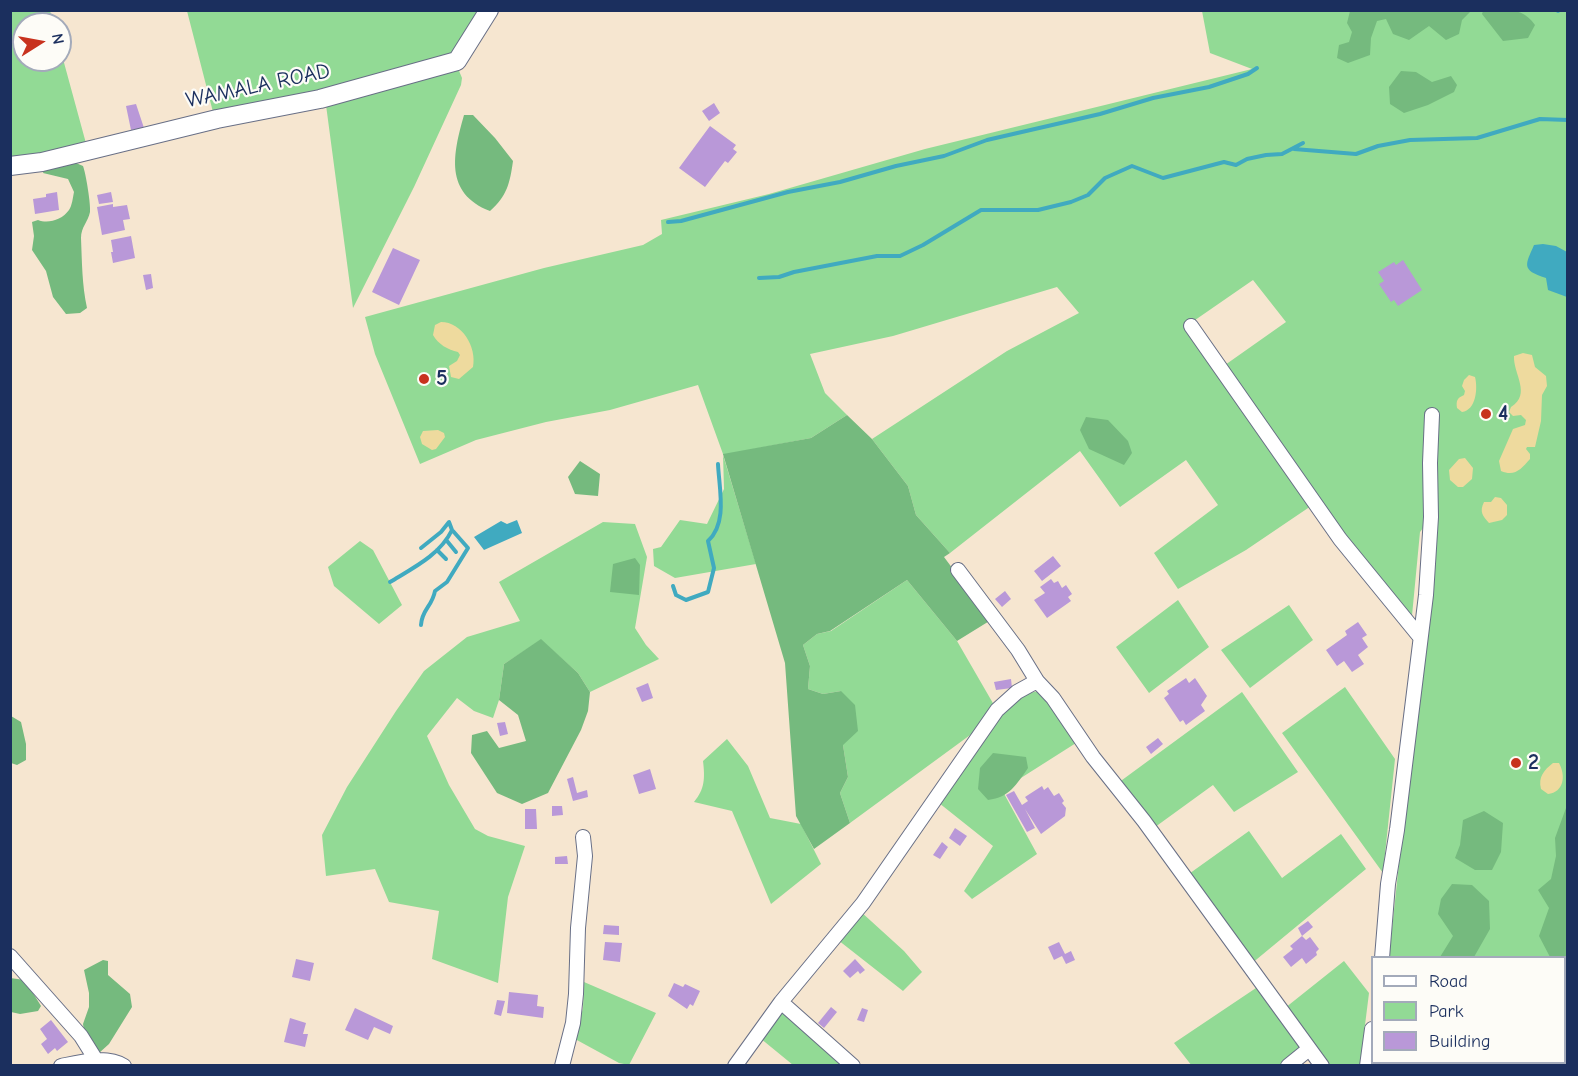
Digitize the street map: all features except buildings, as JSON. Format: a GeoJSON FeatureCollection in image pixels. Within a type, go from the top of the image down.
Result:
{"type":"FeatureCollection","features":[{"type":"Feature","properties":{"kind":"street","name":"WAMALA ROAD"},"geometry":{"type":"LineString","coordinates":[[10,166],[42,162],[217,119],[320,99],[457,61],[489,10]]}},
{"type":"Feature","properties":{"kind":"street"},"geometry":{"type":"LineString","coordinates":[[1191,326],[1340,539],[1420,637]]}},
{"type":"Feature","properties":{"kind":"street"},"geometry":{"type":"LineString","coordinates":[[1382,956],[1388,884],[1397,830],[1426,595],[1431,517],[1432,415]]}},
{"type":"Feature","properties":{"kind":"street"},"geometry":{"type":"LineString","coordinates":[[958,570],[1007,634],[1037,681],[1053,698],[1100,767],[1144,821],[1322,1065]]}},
{"type":"Feature","properties":{"kind":"street"},"geometry":{"type":"LineString","coordinates":[[735,1065],[781,1002],[863,903],[906,844],[996,710],[1017,692],[1037,681]]}},
{"type":"Feature","properties":{"kind":"street"},"geometry":{"type":"LineString","coordinates":[[561,1065],[573,1023],[576,994],[578,928],[585,863],[583,837]]}},
{"type":"Feature","properties":{"kind":"street"},"geometry":{"type":"LineString","coordinates":[[10,956],[81,1036],[96,1060]]}},
{"type":"Feature","properties":{"kind":"street"},"geometry":{"type":"LineString","coordinates":[[781,1002],[853,1065]]}},
{"type":"Feature","properties":{"kind":"street"},"geometry":{"type":"LineString","coordinates":[[1367,1065],[1371,1036]]}},
{"type":"Feature","properties":{"kind":"street"},"geometry":{"type":"LineString","coordinates":[[1288,1065],[1309,1049]]}},
{"type":"Feature","properties":{"kind":"street"},"geometry":{"type":"LineString","coordinates":[[70,1065],[96,1060],[119,1062],[124,1065]]}},
{"type":"Feature","properties":{"kind":"green space"},"geometry":{"type":"Polygon","coordinates":[[[1350,10],[1471,11],[1462,20],[1459,34],[1446,40],[1429,26],[1409,40],[1393,34],[1386,19],[1377,21],[1371,38],[1370,55],[1348,63],[1337,58],[1339,45],[1349,42],[1352,32],[1347,23],[1350,10]]]}},
{"type":"Feature","properties":{"kind":"green space"},"geometry":{"type":"Polygon","coordinates":[[[1512,10],[1524,15],[1535,25],[1528,38],[1503,41],[1482,14],[1483,11],[1512,10]]]}},
{"type":"Feature","properties":{"kind":"green space"},"geometry":{"type":"Polygon","coordinates":[[[10,11],[50,11],[12,12],[12,72],[67,72],[87,147],[11,164],[10,11]]]}},
{"type":"Feature","properties":{"kind":"green space"},"geometry":{"type":"Polygon","coordinates":[[[187,11],[484,11],[448,61],[214,116],[187,11]]]}},
{"type":"Feature","properties":{"kind":"green space"},"geometry":{"type":"Polygon","coordinates":[[[1202,11],[1567,11],[1567,1065],[1374,1065],[1566,1064],[1566,956],[1389,956],[1406,798],[1428,522],[1420,532],[1411,626],[1366,566],[1225,365],[1286,322],[1253,280],[1185,327],[1311,506],[1246,550],[1178,589],[1154,553],[1218,505],[1186,460],[1120,507],[1080,451],[950,553],[916,515],[908,486],[872,439],[1007,351],[1079,313],[1057,287],[893,336],[810,354],[825,393],[847,415],[811,438],[723,455],[698,385],[610,410],[546,422],[476,440],[420,464],[375,354],[365,317],[544,268],[643,245],[662,234],[661,220],[769,194],[925,149],[1252,69],[1210,53],[1202,11]]]}},
{"type":"Feature","properties":{"kind":"green space"},"geometry":{"type":"Polygon","coordinates":[[[457,66],[462,78],[461,85],[414,187],[353,308],[326,105],[457,66]]]}},
{"type":"Feature","properties":{"kind":"green space"},"geometry":{"type":"Polygon","coordinates":[[[1401,71],[1416,72],[1432,82],[1451,76],[1457,85],[1454,92],[1428,105],[1404,113],[1390,104],[1389,87],[1401,71]]]}},
{"type":"Feature","properties":{"kind":"green space"},"geometry":{"type":"Polygon","coordinates":[[[464,115],[473,115],[513,161],[507,189],[490,211],[475,203],[465,194],[459,183],[455,158],[464,115]]]}},
{"type":"Feature","properties":{"kind":"green space"},"geometry":{"type":"Polygon","coordinates":[[[76,163],[83,166],[90,203],[90,212],[81,238],[87,308],[80,313],[66,314],[53,297],[46,271],[32,250],[34,236],[32,222],[55,220],[69,210],[74,192],[68,179],[43,173],[44,170],[76,163]]]}},
{"type":"Feature","properties":{"kind":"green space"},"geometry":{"type":"Polygon","coordinates":[[[847,415],[872,439],[908,486],[916,515],[950,553],[944,557],[991,620],[957,641],[907,580],[830,631],[817,634],[803,645],[810,666],[808,689],[823,694],[841,691],[855,705],[858,731],[843,745],[848,777],[840,793],[850,823],[814,849],[796,816],[785,663],[723,454],[811,438],[847,415]]]}},
{"type":"Feature","properties":{"kind":"green space"},"geometry":{"type":"Polygon","coordinates":[[[1086,417],[1108,420],[1128,441],[1132,453],[1124,465],[1089,449],[1080,430],[1086,417]]]}},
{"type":"Feature","properties":{"kind":"green space"},"geometry":{"type":"Polygon","coordinates":[[[723,455],[756,564],[675,578],[654,566],[653,549],[661,547],[680,520],[707,524],[724,489],[723,455]]]}},
{"type":"Feature","properties":{"kind":"green space"},"geometry":{"type":"Polygon","coordinates":[[[580,461],[600,474],[598,496],[575,494],[568,477],[580,461]]]}},
{"type":"Feature","properties":{"kind":"green space"},"geometry":{"type":"Polygon","coordinates":[[[603,522],[635,524],[647,557],[635,628],[659,659],[590,692],[578,673],[541,640],[504,664],[499,700],[493,718],[474,711],[457,698],[427,736],[449,785],[475,829],[488,836],[525,846],[508,897],[498,983],[432,959],[439,911],[389,902],[375,869],[326,876],[322,835],[347,787],[424,671],[467,637],[520,621],[499,582],[603,522]]]}},
{"type":"Feature","properties":{"kind":"green space"},"geometry":{"type":"Polygon","coordinates":[[[360,541],[373,550],[402,605],[379,624],[334,586],[328,567],[360,541]]]}},
{"type":"Feature","properties":{"kind":"green space"},"geometry":{"type":"Polygon","coordinates":[[[635,558],[640,565],[639,595],[610,592],[613,564],[635,558]]]}},
{"type":"Feature","properties":{"kind":"green space"},"geometry":{"type":"Polygon","coordinates":[[[907,580],[957,641],[994,705],[977,730],[850,823],[840,793],[848,777],[843,745],[841,691],[823,694],[808,689],[810,666],[803,645],[817,634],[831,631],[907,580]]]}},
{"type":"Feature","properties":{"kind":"green space"},"geometry":{"type":"Polygon","coordinates":[[[1178,600],[1209,647],[1149,693],[1116,647],[1178,600]]]}},
{"type":"Feature","properties":{"kind":"green space"},"geometry":{"type":"Polygon","coordinates":[[[1289,605],[1313,640],[1250,688],[1221,650],[1289,605]]]}},
{"type":"Feature","properties":{"kind":"green space"},"geometry":{"type":"Polygon","coordinates":[[[541,639],[578,673],[590,692],[588,711],[581,730],[548,793],[522,804],[497,793],[471,753],[472,735],[487,731],[499,748],[526,741],[518,715],[499,700],[504,664],[541,639]]]}},
{"type":"Feature","properties":{"kind":"green space"},"geometry":{"type":"Polygon","coordinates":[[[1345,687],[1395,759],[1383,873],[1282,733],[1345,687]]]}},
{"type":"Feature","properties":{"kind":"green space"},"geometry":{"type":"Polygon","coordinates":[[[1039,691],[1076,743],[1002,790],[1037,854],[972,899],[964,891],[993,846],[939,803],[1015,696],[1039,691]]]}},
{"type":"Feature","properties":{"kind":"green space"},"geometry":{"type":"Polygon","coordinates":[[[1242,692],[1298,772],[1234,812],[1213,785],[1151,830],[1118,783],[1242,692]]]}},
{"type":"Feature","properties":{"kind":"green space"},"geometry":{"type":"Polygon","coordinates":[[[11,716],[21,722],[26,744],[26,760],[17,765],[11,763],[11,716]]]}},
{"type":"Feature","properties":{"kind":"green space"},"geometry":{"type":"Polygon","coordinates":[[[727,739],[748,766],[770,818],[801,824],[821,864],[771,904],[732,811],[694,802],[703,783],[703,761],[727,739]]]}},
{"type":"Feature","properties":{"kind":"green space"},"geometry":{"type":"Polygon","coordinates":[[[993,753],[1026,757],[1028,768],[1007,793],[988,800],[978,789],[980,768],[993,753]]]}},
{"type":"Feature","properties":{"kind":"green space"},"geometry":{"type":"Polygon","coordinates":[[[1566,808],[1568,809],[1568,1065],[1557,1066],[1557,1064],[1566,1064],[1566,956],[1549,956],[1539,936],[1549,908],[1538,890],[1551,879],[1556,856],[1555,838],[1566,808]]]}},
{"type":"Feature","properties":{"kind":"green space"},"geometry":{"type":"Polygon","coordinates":[[[1484,811],[1503,823],[1501,852],[1492,870],[1475,870],[1455,858],[1460,845],[1463,820],[1484,811]]]}},
{"type":"Feature","properties":{"kind":"green space"},"geometry":{"type":"Polygon","coordinates":[[[1249,831],[1282,878],[1341,834],[1366,869],[1251,964],[1186,876],[1249,831]]]}},
{"type":"Feature","properties":{"kind":"green space"},"geometry":{"type":"Polygon","coordinates":[[[1452,884],[1472,885],[1489,901],[1490,929],[1475,956],[1441,956],[1453,936],[1438,914],[1441,899],[1452,884]]]}},
{"type":"Feature","properties":{"kind":"green space"},"geometry":{"type":"Polygon","coordinates":[[[860,911],[904,951],[922,972],[903,991],[838,940],[860,911]]]}},
{"type":"Feature","properties":{"kind":"green space"},"geometry":{"type":"Polygon","coordinates":[[[103,960],[108,961],[108,975],[130,994],[132,1007],[109,1044],[99,1053],[86,1042],[83,1024],[89,1007],[89,993],[84,970],[103,960]]]}},
{"type":"Feature","properties":{"kind":"green space"},"geometry":{"type":"Polygon","coordinates":[[[1344,961],[1369,993],[1360,1065],[1326,1065],[1285,1008],[1344,961]]]}},
{"type":"Feature","properties":{"kind":"green space"},"geometry":{"type":"Polygon","coordinates":[[[10,978],[25,980],[41,1006],[38,1011],[20,1014],[11,1012],[10,978]]]}},
{"type":"Feature","properties":{"kind":"green space"},"geometry":{"type":"Polygon","coordinates":[[[584,982],[656,1013],[629,1065],[619,1063],[575,1039],[583,1008],[584,982]]]}},
{"type":"Feature","properties":{"kind":"green space"},"geometry":{"type":"Polygon","coordinates":[[[1256,988],[1300,1048],[1299,1052],[1280,1065],[1192,1066],[1174,1043],[1256,988]]]}},
{"type":"Feature","properties":{"kind":"green space"},"geometry":{"type":"Polygon","coordinates":[[[779,1010],[844,1065],[793,1065],[760,1038],[779,1010]]]}},
{"type":"Feature","properties":{"kind":"sand"},"geometry":{"type":"Polygon","coordinates":[[[441,322],[449,323],[461,331],[473,352],[473,367],[459,379],[451,377],[449,366],[457,361],[460,355],[440,344],[433,335],[435,325],[441,322]]]}},
{"type":"Feature","properties":{"kind":"sand"},"geometry":{"type":"Polygon","coordinates":[[[1523,353],[1532,355],[1535,367],[1546,376],[1547,386],[1542,395],[1541,421],[1535,447],[1526,449],[1530,454],[1530,459],[1517,471],[1506,473],[1501,471],[1499,461],[1513,429],[1525,425],[1526,420],[1521,415],[1513,416],[1509,412],[1517,402],[1521,390],[1514,356],[1523,353]]]}},
{"type":"Feature","properties":{"kind":"sand"},"geometry":{"type":"Polygon","coordinates":[[[1469,375],[1475,377],[1475,398],[1470,407],[1462,412],[1457,408],[1457,402],[1464,395],[1465,391],[1462,386],[1469,375]]]}},
{"type":"Feature","properties":{"kind":"sand"},"geometry":{"type":"Polygon","coordinates":[[[438,430],[444,433],[445,437],[436,449],[432,450],[422,444],[420,437],[423,431],[438,430]]]}},
{"type":"Feature","properties":{"kind":"sand"},"geometry":{"type":"Polygon","coordinates":[[[1465,458],[1473,468],[1472,479],[1463,487],[1458,487],[1450,480],[1449,470],[1459,459],[1465,458]]]}},
{"type":"Feature","properties":{"kind":"sand"},"geometry":{"type":"Polygon","coordinates":[[[1495,497],[1501,498],[1507,505],[1507,515],[1502,520],[1489,523],[1483,516],[1482,509],[1484,502],[1491,502],[1495,497]]]}},
{"type":"Feature","properties":{"kind":"sand"},"geometry":{"type":"Polygon","coordinates":[[[1553,763],[1559,763],[1563,778],[1560,787],[1548,794],[1541,789],[1540,781],[1544,771],[1553,763]]]}},
{"type":"Feature","properties":{"kind":"water"},"geometry":{"type":"Polygon","coordinates":[[[1534,245],[1556,246],[1567,252],[1567,297],[1548,290],[1546,278],[1532,272],[1527,266],[1534,245]]]}},
{"type":"Feature","properties":{"kind":"water"},"geometry":{"type":"Polygon","coordinates":[[[517,520],[522,533],[484,550],[474,537],[501,521],[507,524],[517,520]]]}},
{"type":"Feature","properties":{"kind":"waterway"},"geometry":{"type":"LineString","coordinates":[[668,222],[681,221],[788,192],[840,182],[896,166],[944,156],[987,140],[1100,114],[1153,98],[1209,87],[1248,74],[1257,68]]}},
{"type":"Feature","properties":{"kind":"waterway"},"geometry":{"type":"LineString","coordinates":[[1294,149],[1356,154],[1378,146],[1410,140],[1477,138],[1540,119],[1568,120]]}},
{"type":"Feature","properties":{"kind":"waterway"},"geometry":{"type":"LineString","coordinates":[[759,278],[779,277],[877,256],[900,256],[981,210],[1038,210],[1071,202],[1088,195],[1105,178],[1132,166],[1163,178],[1224,162],[1236,165],[1247,159],[1282,154],[1303,143]]}},
{"type":"Feature","properties":{"kind":"waterway"},"geometry":{"type":"LineString","coordinates":[[673,586],[676,595],[686,600],[708,592],[714,568],[708,541],[718,525],[721,505],[718,464]]}},
{"type":"Feature","properties":{"kind":"waterway"},"geometry":{"type":"LineString","coordinates":[[390,582],[425,560],[440,547],[452,530],[449,522],[441,532],[421,548]]}},
{"type":"Feature","properties":{"kind":"waterway"},"geometry":{"type":"LineString","coordinates":[[421,625],[423,615],[435,591],[447,582],[468,548],[453,531]]}},
{"type":"Feature","properties":{"kind":"waterway"},"geometry":{"type":"LineString","coordinates":[[447,541],[456,552]]}},
{"type":"Feature","properties":{"kind":"waterway"},"geometry":{"type":"LineString","coordinates":[[437,550],[446,559]]}},
{"type":"Feature","properties":{"kind":"place","name":"5"},"geometry":{"type":"Point","coordinates":[424,379]}},
{"type":"Feature","properties":{"kind":"place","name":"4"},"geometry":{"type":"Point","coordinates":[1486,414]}},
{"type":"Feature","properties":{"kind":"place","name":"2"},"geometry":{"type":"Point","coordinates":[1516,763]}}]}
